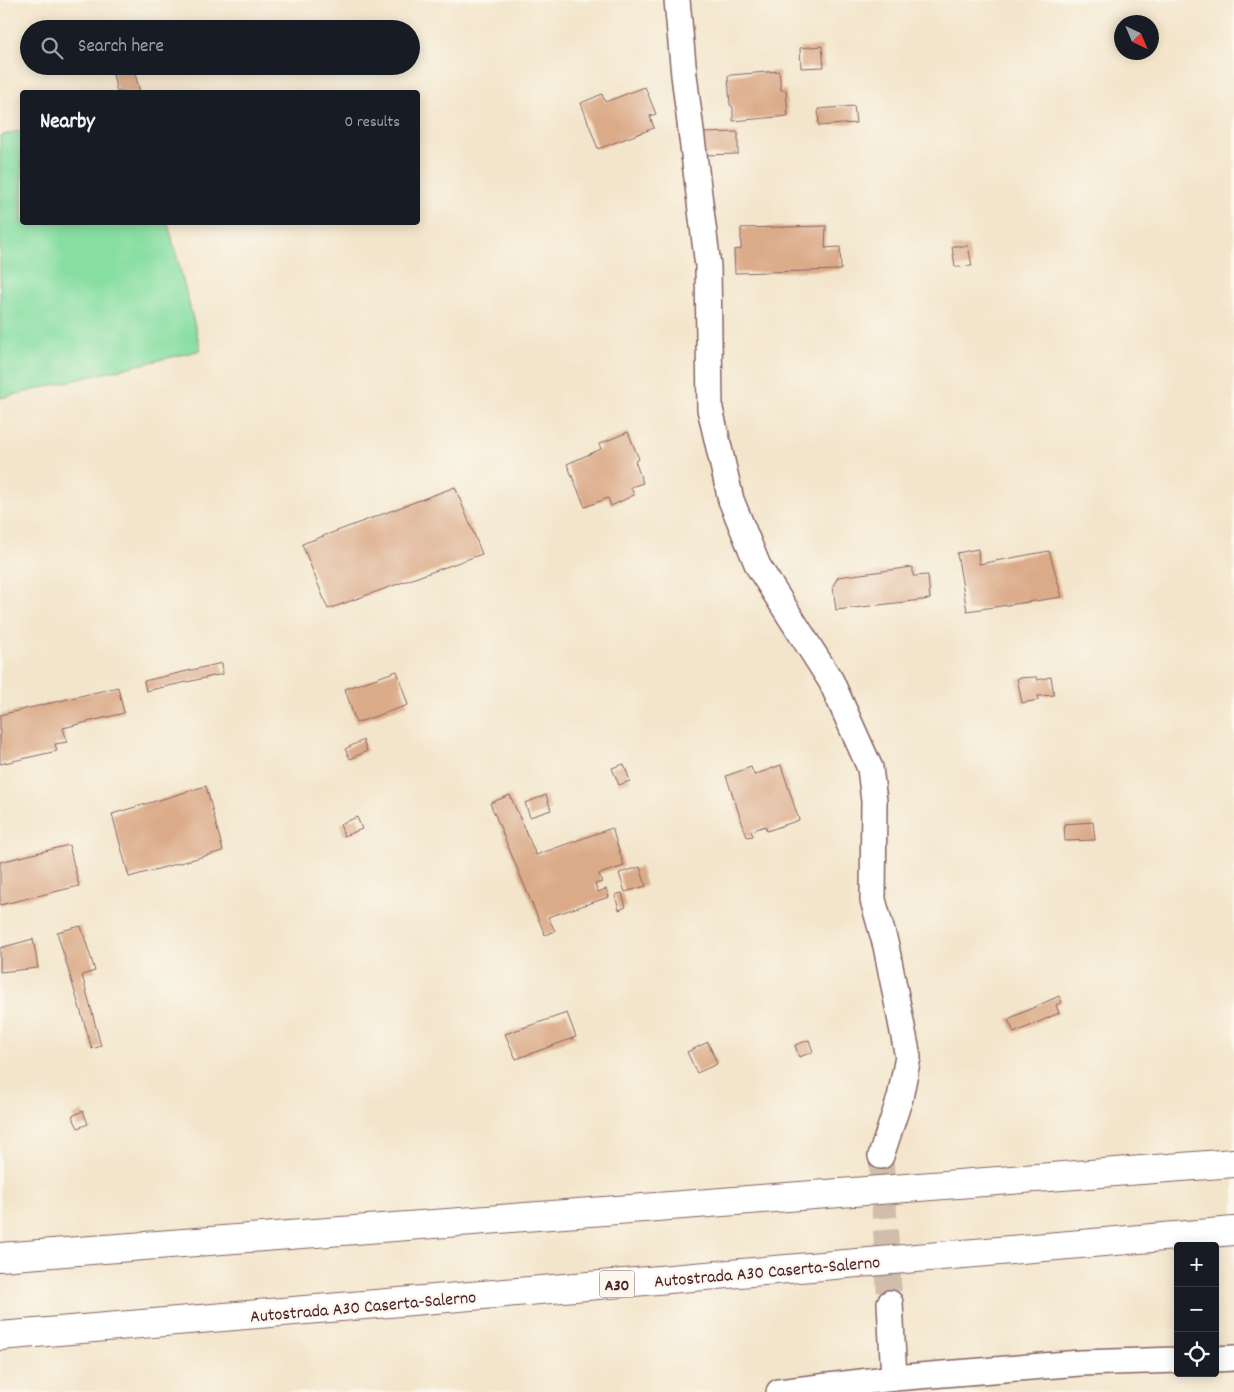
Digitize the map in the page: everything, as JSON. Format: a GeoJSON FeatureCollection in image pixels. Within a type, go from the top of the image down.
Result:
{"type":"FeatureCollection","features":[{"type":"Feature","properties":{"kind":"highway"},"geometry":{"type":"LineString","coordinates":[[0,1257],[1234,1163]]}},
{"type":"Feature","properties":{"kind":"highway","name":"Autostrada A30 Caserta-Salerno"},"geometry":{"type":"LineString","coordinates":[[0,1336],[1234,1231]]}},
{"type":"Feature","properties":{"kind":"street"},"geometry":{"type":"LineString","coordinates":[[677,0],[684,76],[708,266],[710,409],[731,500],[758,566],[831,681],[870,768],[874,801],[872,900],[886,946],[908,1057],[900,1098],[881,1156]]}},
{"type":"Feature","properties":{"kind":"street"},"geometry":{"type":"LineString","coordinates":[[890,1303],[894,1378]]}},
{"type":"Feature","properties":{"kind":"street"},"geometry":{"type":"LineString","coordinates":[[1219,1359],[1234,1358]]}},
{"type":"Feature","properties":{"kind":"street"},"geometry":{"type":"LineString","coordinates":[[780,1392],[818,1390],[894,1378],[1080,1364],[1174,1360]]}},
{"type":"Feature","properties":{"kind":"green space"},"geometry":{"type":"Polygon","coordinates":[[[20,131],[20,225],[169,225],[201,350],[0,398],[0,136],[20,131]]]}},
{"type":"Feature","properties":{"kind":"building"},"geometry":{"type":"Polygon","coordinates":[[[822,46],[824,67],[801,68],[800,48],[822,46]]]}},
{"type":"Feature","properties":{"kind":"building"},"geometry":{"type":"Polygon","coordinates":[[[779,71],[781,90],[786,90],[788,116],[733,121],[733,107],[730,105],[728,77],[731,75],[779,71]]]}},
{"type":"Feature","properties":{"kind":"building"},"geometry":{"type":"Polygon","coordinates":[[[113,75],[135,75],[139,90],[117,90],[113,75]]]}},
{"type":"Feature","properties":{"kind":"building"},"geometry":{"type":"Polygon","coordinates":[[[645,87],[656,114],[650,116],[654,128],[598,149],[581,103],[602,94],[605,102],[645,87]]]}},
{"type":"Feature","properties":{"kind":"building"},"geometry":{"type":"Polygon","coordinates":[[[854,106],[856,123],[819,126],[818,109],[854,106]]]}},
{"type":"Feature","properties":{"kind":"building"},"geometry":{"type":"Polygon","coordinates":[[[738,132],[738,154],[701,155],[700,133],[738,132]]]}},
{"type":"Feature","properties":{"kind":"building"},"geometry":{"type":"Polygon","coordinates":[[[826,226],[825,248],[840,247],[841,270],[735,273],[734,250],[741,249],[741,228],[826,226]]]}},
{"type":"Feature","properties":{"kind":"building"},"geometry":{"type":"Polygon","coordinates":[[[952,246],[968,246],[972,266],[955,267],[952,246]]]}},
{"type":"Feature","properties":{"kind":"building"},"geometry":{"type":"Polygon","coordinates":[[[628,432],[639,459],[635,461],[643,483],[631,487],[634,495],[611,506],[608,498],[585,507],[567,464],[601,449],[599,444],[628,432]]]}},
{"type":"Feature","properties":{"kind":"building"},"geometry":{"type":"Polygon","coordinates":[[[455,487],[482,554],[328,609],[302,544],[455,487]]]}},
{"type":"Feature","properties":{"kind":"building"},"geometry":{"type":"Polygon","coordinates":[[[978,549],[979,564],[1049,551],[1062,597],[967,611],[957,553],[978,549]]]}},
{"type":"Feature","properties":{"kind":"building"},"geometry":{"type":"Polygon","coordinates":[[[913,567],[913,576],[928,575],[930,599],[836,610],[833,586],[838,577],[913,567]]]}},
{"type":"Feature","properties":{"kind":"building"},"geometry":{"type":"Polygon","coordinates":[[[222,663],[223,674],[146,691],[144,681],[222,663]]]}},
{"type":"Feature","properties":{"kind":"building"},"geometry":{"type":"Polygon","coordinates":[[[397,671],[408,705],[356,723],[345,689],[397,671]]]}},
{"type":"Feature","properties":{"kind":"building"},"geometry":{"type":"Polygon","coordinates":[[[1037,677],[1037,680],[1051,677],[1054,695],[1038,696],[1038,700],[1022,703],[1017,678],[1037,677]]]}},
{"type":"Feature","properties":{"kind":"building"},"geometry":{"type":"Polygon","coordinates":[[[118,687],[124,713],[63,728],[67,742],[55,744],[57,751],[0,764],[0,715],[118,687]]]}},
{"type":"Feature","properties":{"kind":"building"},"geometry":{"type":"Polygon","coordinates":[[[363,740],[367,751],[350,759],[345,749],[363,740]]]}},
{"type":"Feature","properties":{"kind":"building"},"geometry":{"type":"Polygon","coordinates":[[[624,764],[630,781],[619,785],[612,768],[624,764]]]}},
{"type":"Feature","properties":{"kind":"building"},"geometry":{"type":"Polygon","coordinates":[[[781,765],[799,820],[767,831],[765,826],[751,831],[753,836],[747,837],[726,776],[751,767],[754,775],[781,765]]]}},
{"type":"Feature","properties":{"kind":"building"},"geometry":{"type":"Polygon","coordinates":[[[206,786],[223,851],[129,877],[112,814],[206,786]]]}},
{"type":"Feature","properties":{"kind":"building"},"geometry":{"type":"Polygon","coordinates":[[[510,795],[536,855],[612,828],[624,866],[599,874],[602,882],[595,884],[598,892],[606,889],[609,897],[548,917],[555,931],[545,935],[490,803],[510,795]]]}},
{"type":"Feature","properties":{"kind":"building"},"geometry":{"type":"Polygon","coordinates":[[[546,795],[551,810],[530,817],[525,803],[546,795]]]}},
{"type":"Feature","properties":{"kind":"building"},"geometry":{"type":"Polygon","coordinates":[[[357,817],[362,829],[344,836],[340,824],[357,817]]]}},
{"type":"Feature","properties":{"kind":"building"},"geometry":{"type":"Polygon","coordinates":[[[1093,822],[1095,840],[1065,841],[1064,824],[1093,822]]]}},
{"type":"Feature","properties":{"kind":"building"},"geometry":{"type":"Polygon","coordinates":[[[69,845],[79,886],[0,905],[0,862],[69,845]]]}},
{"type":"Feature","properties":{"kind":"building"},"geometry":{"type":"Polygon","coordinates":[[[640,867],[646,886],[625,892],[619,873],[640,867]]]}},
{"type":"Feature","properties":{"kind":"building"},"geometry":{"type":"Polygon","coordinates":[[[622,893],[626,907],[619,910],[615,895],[622,893]]]}},
{"type":"Feature","properties":{"kind":"building"},"geometry":{"type":"Polygon","coordinates":[[[81,926],[95,971],[82,975],[101,1046],[92,1049],[57,932],[81,926]]]}},
{"type":"Feature","properties":{"kind":"building"},"geometry":{"type":"Polygon","coordinates":[[[33,939],[38,968],[0,972],[0,948],[33,939]]]}},
{"type":"Feature","properties":{"kind":"building"},"geometry":{"type":"Polygon","coordinates":[[[1059,996],[1062,1002],[1056,1005],[1059,1013],[1014,1033],[1008,1019],[1059,996]]]}},
{"type":"Feature","properties":{"kind":"building"},"geometry":{"type":"Polygon","coordinates":[[[567,1013],[576,1037],[516,1059],[505,1034],[567,1013]]]}},
{"type":"Feature","properties":{"kind":"building"},"geometry":{"type":"Polygon","coordinates":[[[809,1040],[813,1052],[799,1057],[795,1045],[809,1040]]]}},
{"type":"Feature","properties":{"kind":"building"},"geometry":{"type":"Polygon","coordinates":[[[708,1042],[717,1064],[697,1073],[687,1052],[708,1042]]]}},
{"type":"Feature","properties":{"kind":"building"},"geometry":{"type":"Polygon","coordinates":[[[83,1111],[88,1124],[78,1128],[72,1116],[83,1111]]]}},
{"type":"Feature","properties":{"kind":"tunnel"},"geometry":{"type":"LineString","coordinates":[[881,1156],[890,1303]]}}]}
